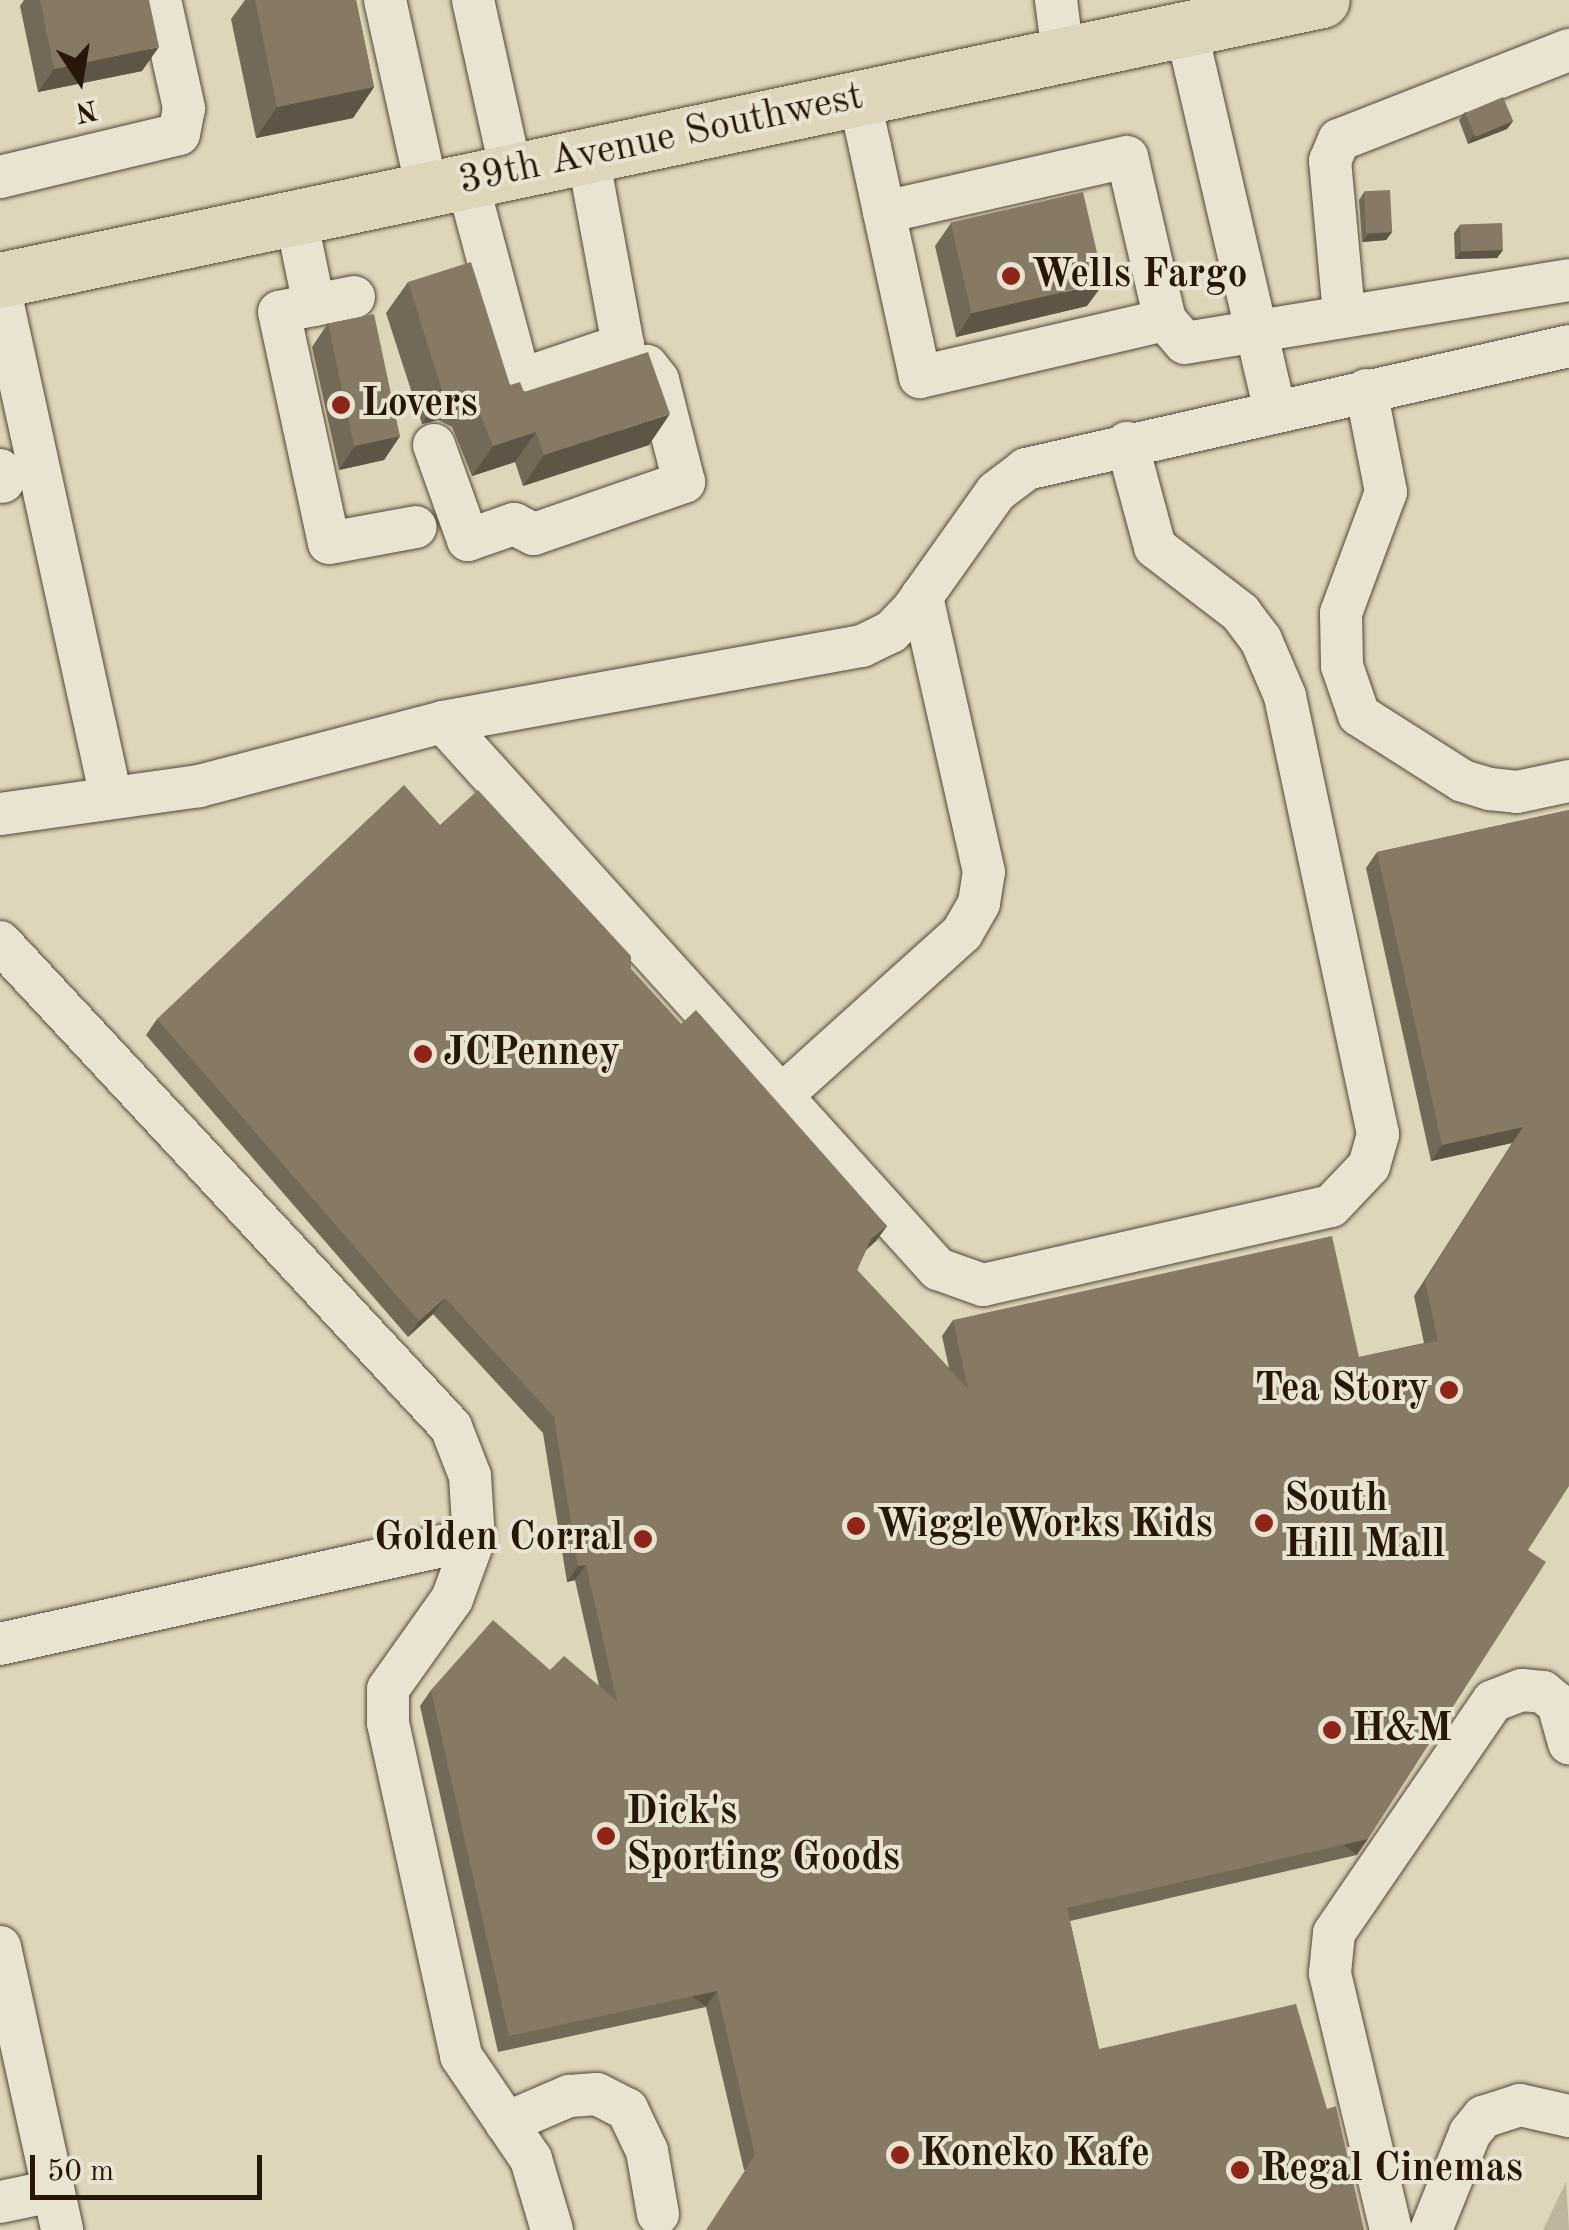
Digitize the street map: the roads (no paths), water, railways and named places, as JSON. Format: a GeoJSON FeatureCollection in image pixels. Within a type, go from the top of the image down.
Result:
{"type":"FeatureCollection","features":[{"type":"Feature","properties":{"kind":"main road","name":"39th Avenue Southwest"},"geometry":{"type":"LineString","coordinates":[[0,280],[1322,0]]}},
{"type":"Feature","properties":{"kind":"lane"},"geometry":{"type":"LineString","coordinates":[[0,177],[179,134],[184,124],[160,0]]}},
{"type":"Feature","properties":{"kind":"lane"},"geometry":{"type":"LineString","coordinates":[[385,0],[468,181],[520,380],[622,345],[588,156]]}},
{"type":"Feature","properties":{"kind":"lane"},"geometry":{"type":"LineString","coordinates":[[468,181],[473,0]]}},
{"type":"Feature","properties":{"kind":"lane"},"geometry":{"type":"LineString","coordinates":[[1056,0],[1062,55]]}},
{"type":"Feature","properties":{"kind":"lane"},"geometry":{"type":"LineString","coordinates":[[1186,29],[1275,410]]}},
{"type":"Feature","properties":{"kind":"lane"},"geometry":{"type":"LineString","coordinates":[[1344,314],[1330,161],[1339,140],[1569,50]]}},
{"type":"Feature","properties":{"kind":"lane"},"geometry":{"type":"LineString","coordinates":[[859,98],[920,377],[1165,320]]}},
{"type":"Feature","properties":{"kind":"lane"},"geometry":{"type":"LineString","coordinates":[[884,212],[1127,157],[1165,320],[1185,342],[1569,280]]}},
{"type":"Feature","properties":{"kind":"lane"},"geometry":{"type":"LineString","coordinates":[[296,218],[334,301],[279,312],[329,543],[416,527]]}},
{"type":"Feature","properties":{"kind":"lane"},"geometry":{"type":"LineString","coordinates":[[0,290],[111,796]]}},
{"type":"Feature","properties":{"kind":"lane"},"geometry":{"type":"LineString","coordinates":[[434,446],[468,540],[514,524],[534,534],[684,482],[658,380],[621,337]]}},
{"type":"Feature","properties":{"kind":"lane"},"geometry":{"type":"LineString","coordinates":[[0,814],[274,769],[443,722],[862,646],[891,632],[922,596],[996,492],[1026,468],[1569,346]]}},
{"type":"Feature","properties":{"kind":"lane"},"geometry":{"type":"LineString","coordinates":[[1366,390],[1386,492],[1341,614],[1342,666],[1359,715],[1463,780],[1517,792],[1569,781]]}},
{"type":"Feature","properties":{"kind":"lane"},"geometry":{"type":"LineString","coordinates":[[443,722],[938,1269],[983,1284],[1314,1212],[1351,1190],[1369,1166],[1378,1134],[1285,696],[1262,640],[1240,613],[1155,547],[1127,443]]}},
{"type":"Feature","properties":{"kind":"lane"},"geometry":{"type":"LineString","coordinates":[[781,1096],[962,933],[979,903],[984,872],[922,596]]}},
{"type":"Feature","properties":{"kind":"lane"},"geometry":{"type":"LineString","coordinates":[[0,942],[452,1427],[470,1476],[474,1539],[452,1599],[388,1689],[388,1724],[460,2056],[531,2159],[552,2230]]}},
{"type":"Feature","properties":{"kind":"lane"},"geometry":{"type":"LineString","coordinates":[[0,1644],[474,1539]]}},
{"type":"Feature","properties":{"kind":"lane"},"geometry":{"type":"LineString","coordinates":[[1390,2230],[1330,1973],[1334,1932],[1493,1701],[1522,1690],[1543,1692],[1558,1704],[1569,1743]]}},
{"type":"Feature","properties":{"kind":"lane"},"geometry":{"type":"LineString","coordinates":[[0,1947],[58,2210],[0,2202]]}},
{"type":"Feature","properties":{"kind":"lane"},"geometry":{"type":"LineString","coordinates":[[506,2123],[569,2096],[597,2094],[627,2109],[646,2151],[658,2214]]}},
{"type":"Feature","properties":{"kind":"lane"},"geometry":{"type":"LineString","coordinates":[[1431,2230],[1470,2132],[1482,2117],[1520,2105],[1569,2116]]}},
{"type":"Feature","properties":{"kind":"place","name":"Wells Fargo"},"geometry":{"type":"Point","coordinates":[1011,276]}},
{"type":"Feature","properties":{"kind":"place","name":"Lovers"},"geometry":{"type":"Point","coordinates":[341,405]}},
{"type":"Feature","properties":{"kind":"place","name":"JCPenney"},"geometry":{"type":"Point","coordinates":[423,1054]}},
{"type":"Feature","properties":{"kind":"place","name":"Tea Story"},"geometry":{"type":"Point","coordinates":[1449,1390]}},
{"type":"Feature","properties":{"kind":"place","name":"South Hill Mall"},"geometry":{"type":"Point","coordinates":[1264,1523]}},
{"type":"Feature","properties":{"kind":"place","name":"WiggleWorks Kids"},"geometry":{"type":"Point","coordinates":[856,1526]}},
{"type":"Feature","properties":{"kind":"place","name":"Golden Corral"},"geometry":{"type":"Point","coordinates":[643,1539]}},
{"type":"Feature","properties":{"kind":"place","name":"H&M"},"geometry":{"type":"Point","coordinates":[1332,1730]}},
{"type":"Feature","properties":{"kind":"place","name":"Dick's Sporting Goods"},"geometry":{"type":"Point","coordinates":[606,1836]}},
{"type":"Feature","properties":{"kind":"place","name":"Koneko Kafe"},"geometry":{"type":"Point","coordinates":[900,2155]}},
{"type":"Feature","properties":{"kind":"place","name":"Regal Cinemas"},"geometry":{"type":"Point","coordinates":[1240,2170]}}]}
